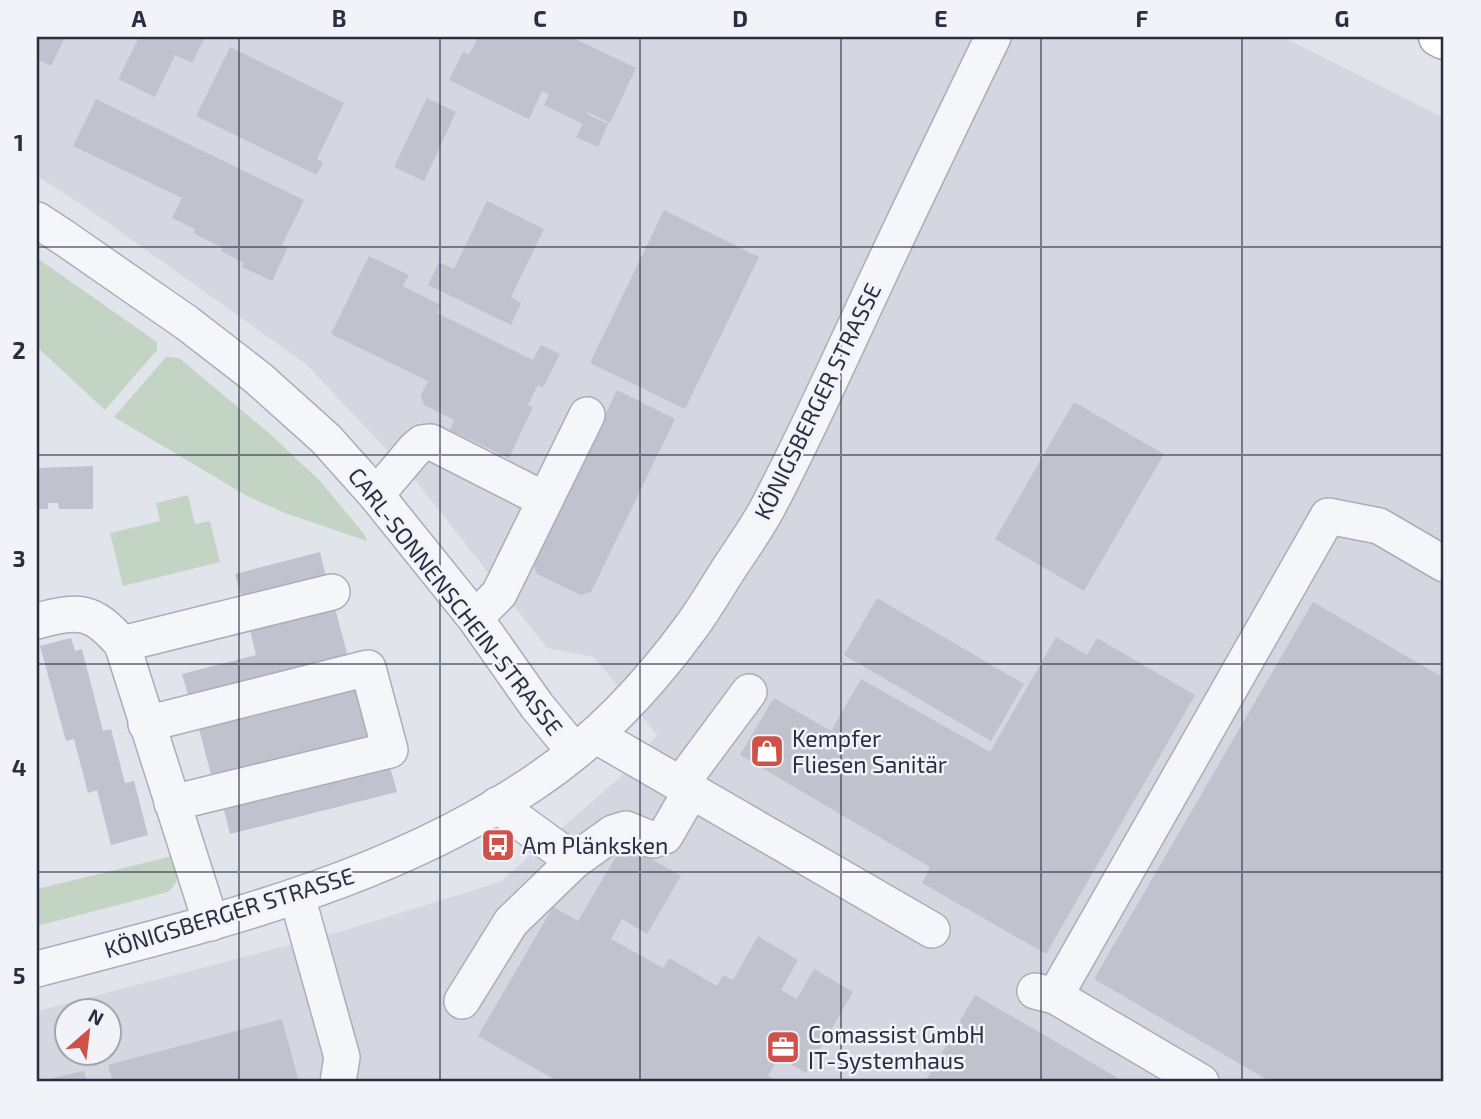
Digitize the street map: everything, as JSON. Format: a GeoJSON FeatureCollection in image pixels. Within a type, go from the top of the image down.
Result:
{"type":"FeatureCollection","features":[{"type":"Feature","properties":{"kind":"main road"},"geometry":{"type":"LineString","coordinates":[[1438,37],[1444,40]]}},
{"type":"Feature","properties":{"kind":"street","name":"KÖNIGSBERGER STRASSE"},"geometry":{"type":"LineString","coordinates":[[37,969],[211,923],[297,896],[410,853],[536,782],[585,743],[640,691],[692,626],[766,510],[993,37]]}},
{"type":"Feature","properties":{"kind":"street","name":"CARL-SONNENSCHEIN-STRASSE"},"geometry":{"type":"LineString","coordinates":[[37,220],[187,323],[258,378],[326,439],[376,495],[475,618],[537,706],[585,743]]}},
{"type":"Feature","properties":{"kind":"street"},"geometry":{"type":"LineString","coordinates":[[475,618],[499,594],[587,415]]}},
{"type":"Feature","properties":{"kind":"street"},"geometry":{"type":"LineString","coordinates":[[376,495],[415,449],[422,443],[431,442],[545,500]]}},
{"type":"Feature","properties":{"kind":"street"},"geometry":{"type":"LineString","coordinates":[[1201,1082],[1045,994],[1328,516],[1379,526],[1444,564]]}},
{"type":"Feature","properties":{"kind":"street"},"geometry":{"type":"LineString","coordinates":[[122,644],[332,592]]}},
{"type":"Feature","properties":{"kind":"street"},"geometry":{"type":"LineString","coordinates":[[37,621],[66,613],[87,615],[108,628],[122,644],[211,923]]}},
{"type":"Feature","properties":{"kind":"street"},"geometry":{"type":"LineString","coordinates":[[146,724],[368,668],[390,750],[173,803]]}},
{"type":"Feature","properties":{"kind":"street"},"geometry":{"type":"LineString","coordinates":[[462,1001],[511,922],[574,861],[613,833],[626,830],[653,840],[665,836],[686,788],[749,692]]}},
{"type":"Feature","properties":{"kind":"street"},"geometry":{"type":"LineString","coordinates":[[585,743],[686,788],[932,930]]}},
{"type":"Feature","properties":{"kind":"street"},"geometry":{"type":"LineString","coordinates":[[497,806],[574,861]]}},
{"type":"Feature","properties":{"kind":"street"},"geometry":{"type":"LineString","coordinates":[[297,896],[342,1058],[338,1082]]}},
{"type":"Feature","properties":{"kind":"shaded area"},"geometry":{"type":"Polygon","coordinates":[[[37,37],[1283,37],[1444,118],[1444,1082],[37,1082],[37,1011],[52,1007],[52,1066],[122,1066],[122,996],[94,996],[339,932],[500,882],[626,772],[657,735],[594,657],[547,648],[416,481],[306,364],[87,208],[37,176],[37,37]]]}},
{"type":"Feature","properties":{"kind":"green space"},"geometry":{"type":"Polygon","coordinates":[[[37,258],[157,342],[157,350],[105,410],[37,347],[37,258]]]}},
{"type":"Feature","properties":{"kind":"green space"},"geometry":{"type":"Polygon","coordinates":[[[166,357],[179,358],[269,433],[320,481],[367,541],[285,513],[247,496],[114,417],[166,357]]]}},
{"type":"Feature","properties":{"kind":"green space"},"geometry":{"type":"Polygon","coordinates":[[[188,495],[195,524],[210,521],[220,562],[123,586],[110,533],[160,521],[156,503],[188,495]]]}},
{"type":"Feature","properties":{"kind":"green space"},"geometry":{"type":"Polygon","coordinates":[[[173,856],[178,876],[168,892],[37,926],[37,889],[173,856]]]}},
{"type":"Feature","properties":{"kind":"building"},"geometry":{"type":"Polygon","coordinates":[[[37,37],[65,37],[51,66],[37,59],[37,37]]]}},
{"type":"Feature","properties":{"kind":"building"},"geometry":{"type":"Polygon","coordinates":[[[139,37],[205,37],[192,63],[175,55],[155,97],[118,79],[139,37]]]}},
{"type":"Feature","properties":{"kind":"building"},"geometry":{"type":"Polygon","coordinates":[[[478,37],[571,37],[636,68],[610,123],[588,112],[587,114],[608,124],[598,147],[576,137],[583,124],[544,105],[549,94],[542,91],[529,119],[449,80],[463,52],[469,55],[478,37]]]}},
{"type":"Feature","properties":{"kind":"building"},"geometry":{"type":"Polygon","coordinates":[[[230,47],[344,103],[317,159],[323,162],[317,175],[196,116],[230,47]]]}},
{"type":"Feature","properties":{"kind":"building"},"geometry":{"type":"Polygon","coordinates":[[[427,98],[456,112],[424,181],[394,167],[427,98]]]}},
{"type":"Feature","properties":{"kind":"building"},"geometry":{"type":"Polygon","coordinates":[[[96,99],[304,200],[282,245],[288,247],[272,281],[242,267],[244,263],[221,251],[223,248],[193,233],[195,229],[172,218],[182,198],[73,146],[96,99]]]}},
{"type":"Feature","properties":{"kind":"building"},"geometry":{"type":"Polygon","coordinates":[[[487,201],[544,229],[511,297],[521,303],[511,325],[428,285],[439,262],[454,269],[487,201]]]}},
{"type":"Feature","properties":{"kind":"building"},"geometry":{"type":"Polygon","coordinates":[[[664,210],[759,257],[685,409],[590,363],[664,210]]]}},
{"type":"Feature","properties":{"kind":"building"},"geometry":{"type":"Polygon","coordinates":[[[369,256],[409,275],[403,286],[441,305],[437,313],[533,360],[541,345],[560,354],[543,388],[538,385],[528,405],[533,407],[509,458],[450,430],[454,420],[424,405],[421,395],[428,381],[331,334],[369,256]]]}},
{"type":"Feature","properties":{"kind":"building"},"geometry":{"type":"Polygon","coordinates":[[[617,390],[675,419],[591,592],[581,595],[537,574],[533,563],[617,390]]]}},
{"type":"Feature","properties":{"kind":"building"},"geometry":{"type":"Polygon","coordinates":[[[1074,402],[1164,454],[1084,591],[995,539],[1074,402]]]}},
{"type":"Feature","properties":{"kind":"building"},"geometry":{"type":"Polygon","coordinates":[[[93,466],[93,509],[59,509],[58,503],[48,503],[48,509],[37,509],[37,468],[93,466]]]}},
{"type":"Feature","properties":{"kind":"building"},"geometry":{"type":"Polygon","coordinates":[[[320,552],[326,577],[242,599],[235,574],[320,552]]]}},
{"type":"Feature","properties":{"kind":"building"},"geometry":{"type":"Polygon","coordinates":[[[877,598],[1024,684],[991,741],[844,655],[877,598]]]}},
{"type":"Feature","properties":{"kind":"building"},"geometry":{"type":"Polygon","coordinates":[[[1313,602],[1444,678],[1444,1082],[1271,1082],[1094,979],[1313,602]]]}},
{"type":"Feature","properties":{"kind":"building"},"geometry":{"type":"Polygon","coordinates":[[[335,608],[348,657],[189,698],[182,674],[256,655],[250,630],[335,608]]]}},
{"type":"Feature","properties":{"kind":"building"},"geometry":{"type":"Polygon","coordinates":[[[1056,637],[1087,655],[1097,638],[1195,695],[1046,954],[922,883],[930,867],[740,755],[774,698],[831,731],[861,679],[990,752],[1056,637]]]}},
{"type":"Feature","properties":{"kind":"building"},"geometry":{"type":"Polygon","coordinates":[[[71,638],[75,651],[82,649],[103,731],[111,729],[125,783],[134,781],[148,835],[111,845],[97,790],[88,793],[74,739],[66,741],[40,646],[71,638]]]}},
{"type":"Feature","properties":{"kind":"building"},"geometry":{"type":"Polygon","coordinates":[[[356,690],[369,739],[212,778],[199,729],[356,690]]]}},
{"type":"Feature","properties":{"kind":"building"},"geometry":{"type":"Polygon","coordinates":[[[390,767],[397,792],[230,834],[224,810],[390,767]]]}},
{"type":"Feature","properties":{"kind":"building"},"geometry":{"type":"Polygon","coordinates":[[[624,843],[681,876],[647,934],[622,919],[611,939],[663,968],[669,958],[717,986],[723,975],[733,980],[758,936],[798,960],[781,990],[797,999],[814,969],[853,992],[806,1073],[779,1057],[768,1076],[778,1082],[559,1082],[478,1036],[553,907],[578,921],[624,843]]]}},
{"type":"Feature","properties":{"kind":"building"},"geometry":{"type":"Polygon","coordinates":[[[975,995],[1125,1082],[925,1082],[975,995]]]}},
{"type":"Feature","properties":{"kind":"building"},"geometry":{"type":"Polygon","coordinates":[[[282,1019],[299,1082],[113,1082],[108,1066],[122,1066],[122,1061],[282,1019]]]}},
{"type":"Feature","properties":{"kind":"building"},"geometry":{"type":"Polygon","coordinates":[[[84,1071],[87,1082],[40,1082],[40,1081],[84,1071]]]}},
{"type":"Feature","properties":{"kind":"place","name":"Kempfer Fliesen Sanitär"},"geometry":{"type":"Point","coordinates":[767,751]}},
{"type":"Feature","properties":{"kind":"place","name":"Am Plänksken"},"geometry":{"type":"Point","coordinates":[498,845]}},
{"type":"Feature","properties":{"kind":"place","name":"Comassist GmbH IT-Systemhaus"},"geometry":{"type":"Point","coordinates":[783,1047]}}]}
